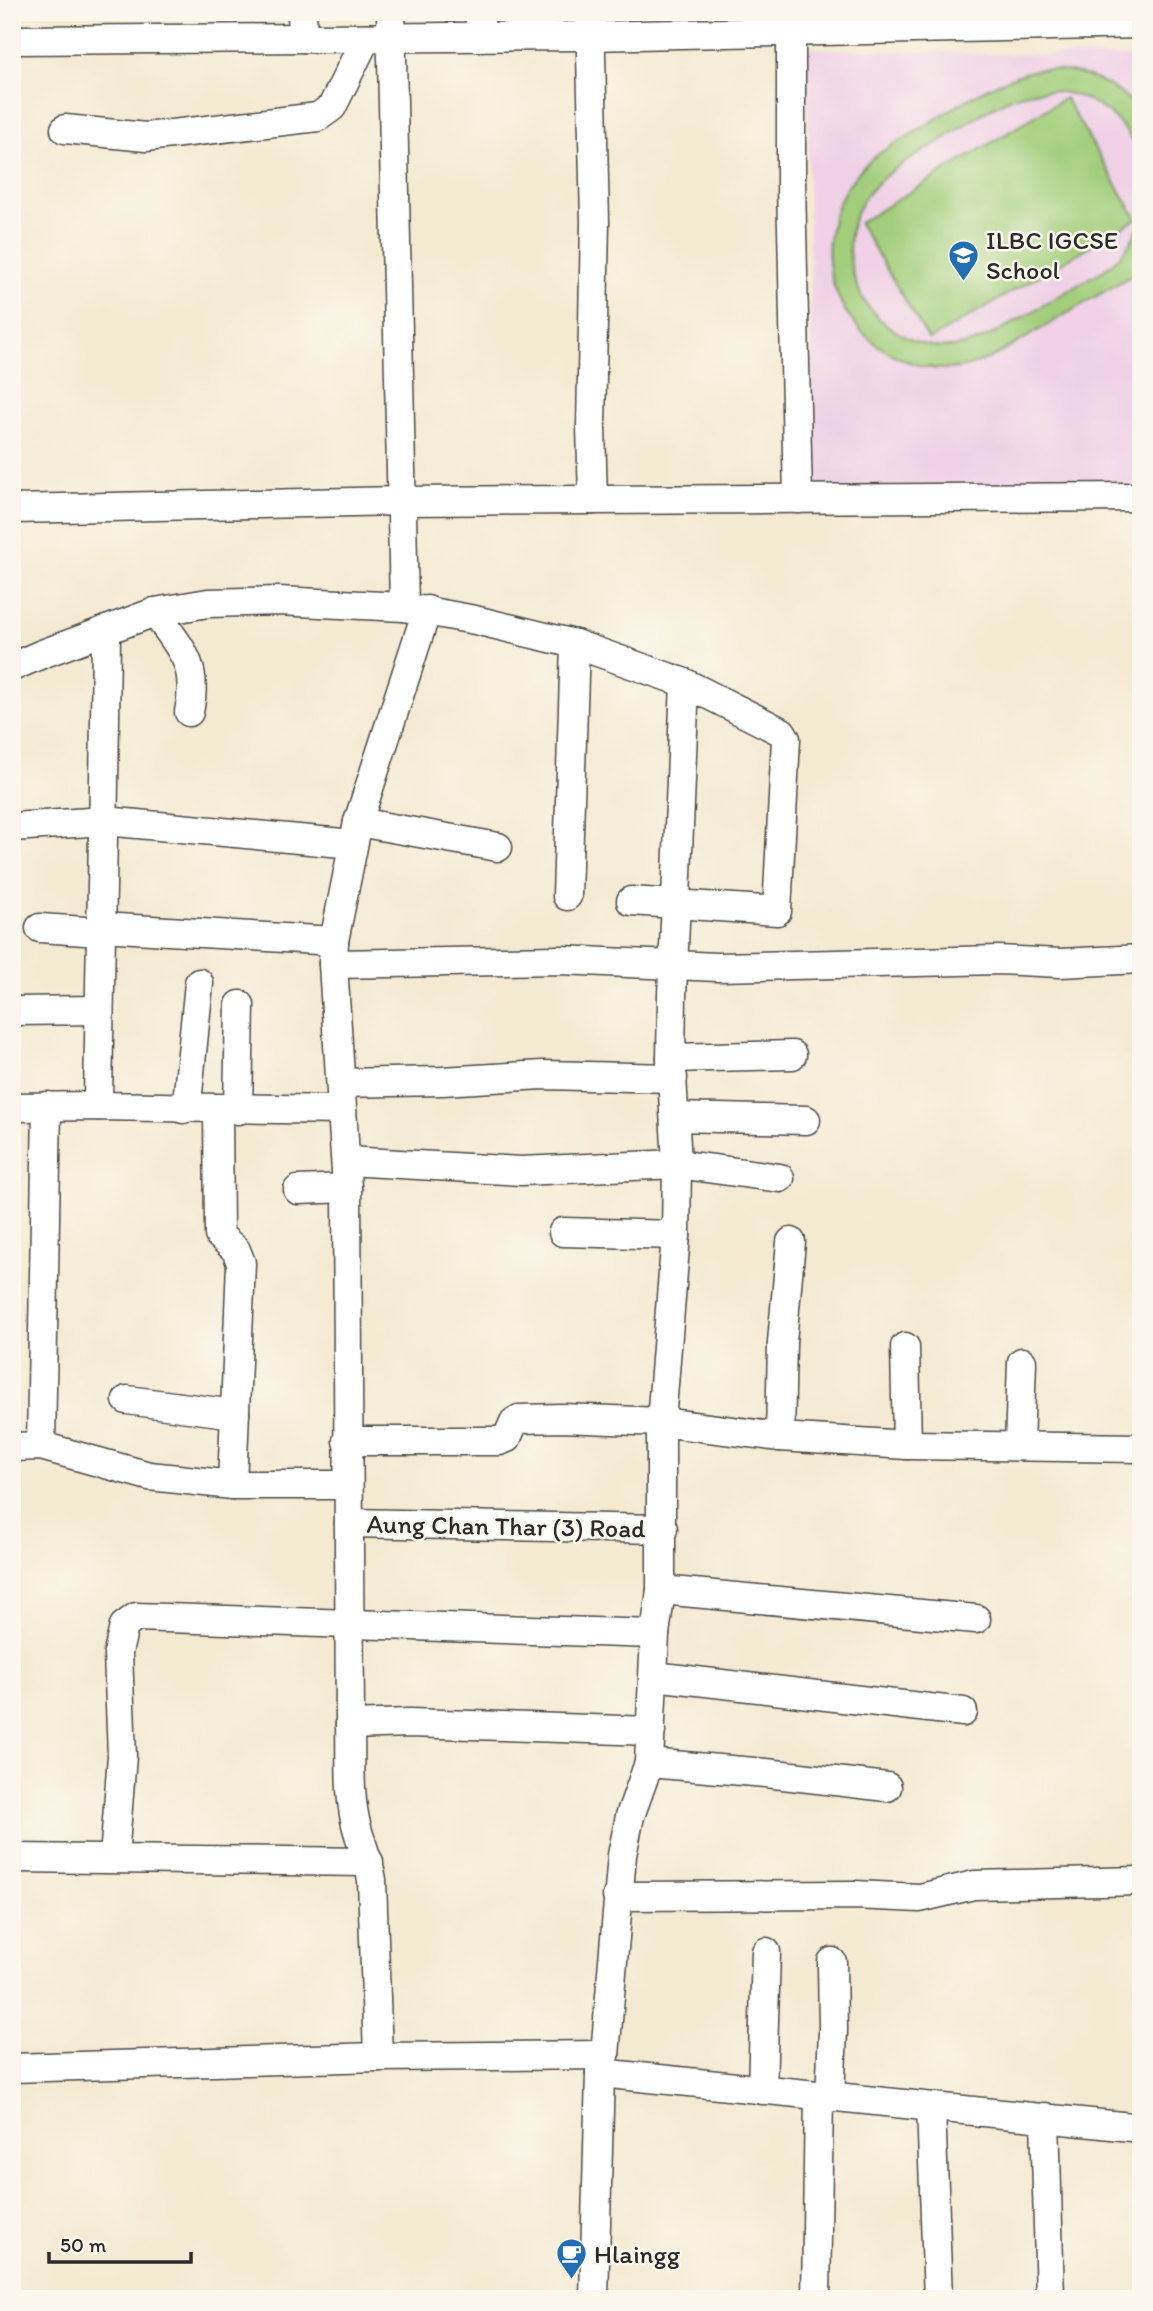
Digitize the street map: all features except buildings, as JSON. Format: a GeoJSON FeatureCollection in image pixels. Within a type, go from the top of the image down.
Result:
{"type":"FeatureCollection","features":[{"type":"Feature","properties":{"kind":"street"},"geometry":{"type":"LineString","coordinates":[[12,40],[302,25],[383,29],[480,25],[1014,20],[1141,24]]}},
{"type":"Feature","properties":{"kind":"street"},"geometry":{"type":"LineString","coordinates":[[791,22],[791,183],[798,499]]}},
{"type":"Feature","properties":{"kind":"street"},"geometry":{"type":"LineString","coordinates":[[590,24],[595,222],[591,427],[593,500]]}},
{"type":"Feature","properties":{"kind":"street"},"geometry":{"type":"LineString","coordinates":[[65,129],[146,137],[318,117],[332,107],[383,29]]}},
{"type":"Feature","properties":{"kind":"street"},"geometry":{"type":"LineString","coordinates":[[378,2057],[369,1862],[357,1827],[353,1801],[347,1485],[347,1175],[341,1110],[334,953],[355,833],[415,609],[401,501],[383,29]]}},
{"type":"Feature","properties":{"kind":"street"},"geometry":{"type":"LineString","coordinates":[[12,509],[401,501],[1141,497]]}},
{"type":"Feature","properties":{"kind":"street"},"geometry":{"type":"LineString","coordinates":[[12,667],[155,612],[208,603],[278,601],[415,609],[575,644],[685,683],[782,732],[786,738],[777,911],[631,901]]}},
{"type":"Feature","properties":{"kind":"street"},"geometry":{"type":"LineString","coordinates":[[155,612],[190,666],[194,691],[189,712]]}},
{"type":"Feature","properties":{"kind":"street"},"geometry":{"type":"LineString","coordinates":[[98,1106],[105,821],[106,629]]}},
{"type":"Feature","properties":{"kind":"street"},"geometry":{"type":"LineString","coordinates":[[567,896],[575,644]]}},
{"type":"Feature","properties":{"kind":"street"},"geometry":{"type":"LineString","coordinates":[[594,2299],[603,2064],[617,1896],[630,1816],[649,1763],[655,1634],[661,1590],[661,1422],[676,1235],[677,1164],[672,1068],[685,683]]}},
{"type":"Feature","properties":{"kind":"street"},"geometry":{"type":"LineString","coordinates":[[12,827],[105,821],[355,833],[498,847]]}},
{"type":"Feature","properties":{"kind":"street"},"geometry":{"type":"LineString","coordinates":[[40,928],[101,929],[334,953],[718,967],[998,960],[1060,963],[1141,958]]}},
{"type":"Feature","properties":{"kind":"street"},"geometry":{"type":"LineString","coordinates":[[183,1109],[188,1093],[200,983]]}},
{"type":"Feature","properties":{"kind":"street"},"geometry":{"type":"LineString","coordinates":[[232,1485],[241,1263],[236,1250],[219,1235],[228,1110],[240,1005]]}},
{"type":"Feature","properties":{"kind":"street"},"geometry":{"type":"LineString","coordinates":[[12,1011],[99,1010]]}},
{"type":"Feature","properties":{"kind":"street"},"geometry":{"type":"LineString","coordinates":[[341,1083],[442,1082],[672,1068],[792,1055]]}},
{"type":"Feature","properties":{"kind":"street"},"geometry":{"type":"LineString","coordinates":[[41,1446],[47,1106]]}},
{"type":"Feature","properties":{"kind":"street"},"geometry":{"type":"LineString","coordinates":[[12,1107],[341,1110]]}},
{"type":"Feature","properties":{"kind":"street"},"geometry":{"type":"LineString","coordinates":[[675,1116],[806,1120]]}},
{"type":"Feature","properties":{"kind":"street"},"geometry":{"type":"LineString","coordinates":[[298,1190],[347,1175],[677,1164],[780,1178]]}},
{"type":"Feature","properties":{"kind":"street"},"geometry":{"type":"LineString","coordinates":[[563,1232],[676,1235]]}},
{"type":"Feature","properties":{"kind":"street"},"geometry":{"type":"LineString","coordinates":[[780,1437],[782,1342],[791,1241]]}},
{"type":"Feature","properties":{"kind":"street"},"geometry":{"type":"LineString","coordinates":[[905,1347],[907,1445]]}},
{"type":"Feature","properties":{"kind":"street"},"geometry":{"type":"LineString","coordinates":[[1019,1445],[1022,1362]]}},
{"type":"Feature","properties":{"kind":"street"},"geometry":{"type":"LineString","coordinates":[[127,1400],[235,1414]]}},
{"type":"Feature","properties":{"kind":"street"},"geometry":{"type":"LineString","coordinates":[[347,1441],[500,1441],[507,1438],[514,1422],[519,1419],[563,1418],[661,1422],[780,1437],[907,1445],[1141,1448]]}},
{"type":"Feature","properties":{"kind":"street"},"geometry":{"type":"LineString","coordinates":[[12,1447],[41,1446],[149,1476],[232,1485],[347,1485]]}},
{"type":"Feature","properties":{"kind":"street","name":"Aung Chan Thar (3) Road"},"geometry":{"type":"LineString","coordinates":[[349,1522],[663,1530]]}},
{"type":"Feature","properties":{"kind":"street"},"geometry":{"type":"LineString","coordinates":[[661,1590],[976,1619]]}},
{"type":"Feature","properties":{"kind":"street"},"geometry":{"type":"LineString","coordinates":[[114,1858],[122,1756],[118,1653],[124,1626],[136,1617],[655,1634]]}},
{"type":"Feature","properties":{"kind":"street"},"geometry":{"type":"LineString","coordinates":[[654,1676],[964,1712]]}},
{"type":"Feature","properties":{"kind":"street"},"geometry":{"type":"LineString","coordinates":[[350,1725],[410,1723],[652,1731]]}},
{"type":"Feature","properties":{"kind":"street"},"geometry":{"type":"LineString","coordinates":[[649,1763],[887,1787]]}},
{"type":"Feature","properties":{"kind":"street"},"geometry":{"type":"LineString","coordinates":[[12,1858],[369,1862]]}},
{"type":"Feature","properties":{"kind":"street"},"geometry":{"type":"LineString","coordinates":[[617,1896],[855,1895],[920,1898],[974,1885],[1141,1881]]}},
{"type":"Feature","properties":{"kind":"street"},"geometry":{"type":"LineString","coordinates":[[762,2090],[766,1952]]}},
{"type":"Feature","properties":{"kind":"street"},"geometry":{"type":"LineString","coordinates":[[816,2299],[824,2097],[833,2030],[832,1962]]}},
{"type":"Feature","properties":{"kind":"street"},"geometry":{"type":"LineString","coordinates":[[12,2068],[378,2057],[603,2064],[762,2090],[1141,2128]]}},
{"type":"Feature","properties":{"kind":"street"},"geometry":{"type":"LineString","coordinates":[[931,2107],[937,2299]]}},
{"type":"Feature","properties":{"kind":"street"},"geometry":{"type":"LineString","coordinates":[[1045,2117],[1050,2299]]}},
{"type":"Feature","properties":{"kind":"shaded area"},"geometry":{"type":"Polygon","coordinates":[[[806,48],[1141,58],[1141,486],[814,490],[806,48]]]}},
{"type":"Feature","properties":{"kind":"green space"},"geometry":{"type":"Polygon","coordinates":[[[1040,69],[1069,72],[1095,79],[1131,101],[1141,112],[1141,158],[1132,139],[1119,123],[1087,100],[1068,93],[1048,91],[1027,93],[1007,100],[894,170],[865,197],[854,220],[849,241],[853,274],[861,295],[875,315],[894,330],[931,346],[948,347],[980,340],[1104,270],[1127,248],[1141,220],[1141,270],[982,361],[959,368],[937,369],[902,359],[879,346],[860,330],[845,310],[835,288],[829,265],[829,240],[834,215],[845,191],[861,169],[883,151],[991,86],[1040,69]]]}},
{"type":"Feature","properties":{"kind":"green space"},"geometry":{"type":"Polygon","coordinates":[[[1065,98],[1137,219],[929,340],[859,223],[1065,98]]]}},
{"type":"Feature","properties":{"kind":"place","name":"ILBC IGCSE School"},"geometry":{"type":"Point","coordinates":[963,282]}},
{"type":"Feature","properties":{"kind":"place","name":"Hlaingg"},"geometry":{"type":"Point","coordinates":[571,2281]}}]}
